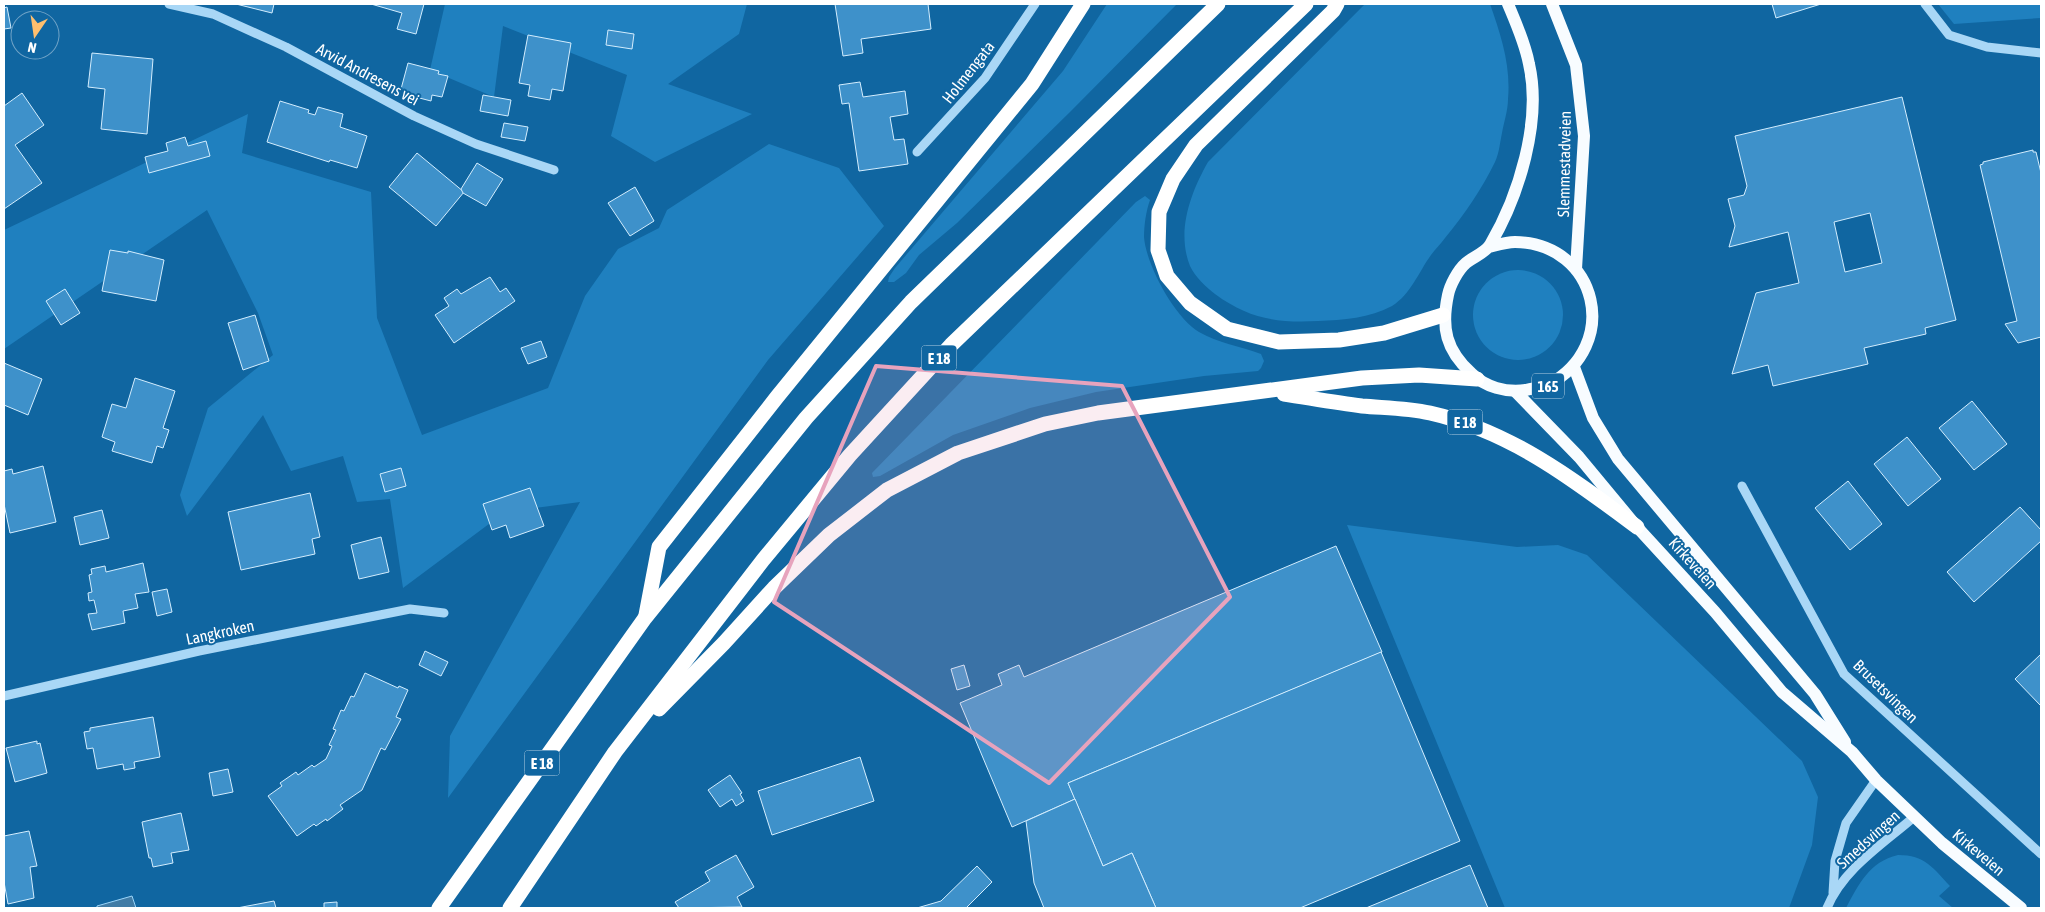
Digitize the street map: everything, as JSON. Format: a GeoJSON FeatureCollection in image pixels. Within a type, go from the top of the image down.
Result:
{"type":"FeatureCollection","features":[{"type":"Feature","properties":{"kind":"highway","name":"E 18"},"geometry":{"type":"LineString","coordinates":[[645,618],[659,547],[777,397],[1032,84],[1083,4]]}},
{"type":"Feature","properties":{"kind":"highway","name":"E 18"},"geometry":{"type":"LineString","coordinates":[[439,908],[645,618],[715,528],[806,418],[911,302],[1218,4]]}},
{"type":"Feature","properties":{"kind":"highway","name":"E 18"},"geometry":{"type":"LineString","coordinates":[[510,908],[615,752],[763,560],[850,455],[951,345],[1306,4]]}},
{"type":"Feature","properties":{"kind":"highway"},"geometry":{"type":"LineString","coordinates":[[1338,4],[1196,145],[1173,179],[1159,212],[1158,250],[1167,276],[1190,303],[1227,329],[1278,342],[1339,340],[1384,333],[1443,315]]}},
{"type":"Feature","properties":{"kind":"highway","name":"E 18"},"geometry":{"type":"LineString","coordinates":[[615,752],[829,534],[887,490],[958,453],[1045,424],[1098,413],[1391,376],[1437,375],[1477,379]]}},
{"type":"Feature","properties":{"kind":"highway","name":"E 18"},"geometry":{"type":"LineString","coordinates":[[1265,391],[1364,406],[1410,409],[1470,424],[1501,436],[1546,461],[1637,527]]}},
{"type":"Feature","properties":{"kind":"main road","name":"Slemmestadveien"},"geometry":{"type":"LineString","coordinates":[[1489,247],[1506,212],[1520,175],[1527,149],[1532,106],[1530,65],[1520,32],[1508,4]]}},
{"type":"Feature","properties":{"kind":"main road","name":"Slemmestadveien"},"geometry":{"type":"LineString","coordinates":[[1552,4],[1576,65],[1583,116],[1584,136],[1576,269]]}},
{"type":"Feature","properties":{"kind":"main road","name":"165"},"geometry":{"type":"LineString","coordinates":[[1512,242],[1536,244],[1558,253],[1576,269],[1589,292],[1594,318],[1588,345],[1574,367],[1547,386],[1514,391],[1495,388],[1477,379],[1459,362],[1447,340],[1443,315],[1449,287],[1465,264],[1489,247],[1512,242]]}},
{"type":"Feature","properties":{"kind":"main road","name":"Kirkeveien"},"geometry":{"type":"LineString","coordinates":[[1574,367],[1593,418],[1618,459],[1816,694],[1852,752],[1876,780],[1914,817],[2020,908]]}},
{"type":"Feature","properties":{"kind":"main road","name":"Kirkeveien"},"geometry":{"type":"LineString","coordinates":[[1514,391],[1579,457],[1637,527],[1682,574],[1782,692],[1852,752]]}},
{"type":"Feature","properties":{"kind":"main road","name":"Kirkeveien"},"geometry":{"type":"LineString","coordinates":[[2001,891],[2029,908]]}},
{"type":"Feature","properties":{"kind":"street","name":"Arvid Andresens vei"},"geometry":{"type":"LineString","coordinates":[[168,4],[212,14],[286,47],[414,116],[476,144],[554,170]]}},
{"type":"Feature","properties":{"kind":"street","name":"Holmengata"},"geometry":{"type":"LineString","coordinates":[[917,152],[986,78],[1034,4]]}},
{"type":"Feature","properties":{"kind":"street"},"geometry":{"type":"LineString","coordinates":[[1926,4],[1949,34],[1987,47],[2041,53]]}},
{"type":"Feature","properties":{"kind":"street","name":"Brusetsvingen"},"geometry":{"type":"LineString","coordinates":[[1742,486],[1844,674],[2041,854]]}},
{"type":"Feature","properties":{"kind":"street","name":"Langkroken"},"geometry":{"type":"LineString","coordinates":[[4,696],[200,651],[410,609],[444,613]]}},
{"type":"Feature","properties":{"kind":"street"},"geometry":{"type":"LineString","coordinates":[[1833,893],[1834,861],[1846,822],[1876,780]]}},
{"type":"Feature","properties":{"kind":"street","name":"Smedsvingen"},"geometry":{"type":"LineString","coordinates":[[1827,908],[1833,893],[1851,871],[1914,817]]}},
{"type":"Feature","properties":{"kind":"highlighted area"},"geometry":{"type":"Polygon","coordinates":[[[876,366],[1122,386],[1230,597],[1049,783],[774,602],[876,366]]]}},
{"type":"Feature","properties":{"kind":"shaded area"},"geometry":{"type":"Polygon","coordinates":[[[445,4],[747,4],[739,34],[668,84],[752,114],[655,162],[611,136],[627,75],[503,26],[494,97],[430,70],[445,4]]]}},
{"type":"Feature","properties":{"kind":"shaded area"},"geometry":{"type":"Polygon","coordinates":[[[1107,4],[1177,4],[957,223],[919,255],[906,273],[894,282],[888,282],[895,268],[1063,71],[1107,4]]]}},
{"type":"Feature","properties":{"kind":"shaded area"},"geometry":{"type":"Polygon","coordinates":[[[1365,4],[1490,4],[1507,63],[1509,87],[1507,112],[1496,159],[1466,211],[1433,253],[1404,296],[1392,306],[1366,316],[1327,321],[1276,320],[1252,314],[1215,294],[1201,282],[1192,270],[1186,253],[1185,239],[1187,212],[1191,199],[1208,162],[1365,4]]]}},
{"type":"Feature","properties":{"kind":"shaded area"},"geometry":{"type":"Polygon","coordinates":[[[1938,4],[2041,4],[2041,18],[1954,24],[1938,4]]]}},
{"type":"Feature","properties":{"kind":"shaded area"},"geometry":{"type":"Polygon","coordinates":[[[248,114],[242,153],[371,192],[377,318],[422,435],[548,388],[585,296],[618,249],[659,228],[667,210],[769,144],[839,168],[884,226],[768,360],[448,798],[450,736],[580,502],[505,512],[403,588],[390,499],[357,502],[343,456],[291,471],[263,415],[187,516],[180,495],[208,408],[273,355],[258,313],[207,210],[4,349],[4,230],[248,114]]]}},
{"type":"Feature","properties":{"kind":"shaded area"},"geometry":{"type":"Polygon","coordinates":[[[1145,196],[1150,200],[1144,228],[1146,249],[1163,290],[1181,315],[1199,332],[1221,342],[1261,354],[1264,361],[1261,368],[1258,371],[1204,376],[1096,392],[1030,408],[953,435],[880,476],[873,477],[872,473],[1136,202],[1145,196]]]}},
{"type":"Feature","properties":{"kind":"shaded area"},"geometry":{"type":"Polygon","coordinates":[[[1518,270],[1535,273],[1550,283],[1560,298],[1563,315],[1560,332],[1550,347],[1535,357],[1518,360],[1501,357],[1486,347],[1476,332],[1473,315],[1476,298],[1486,283],[1501,273],[1518,270]]]}},
{"type":"Feature","properties":{"kind":"shaded area"},"geometry":{"type":"Polygon","coordinates":[[[1347,525],[1517,547],[1558,545],[1587,555],[1802,761],[1818,797],[1812,845],[1789,908],[1505,908],[1347,525]]]}},
{"type":"Feature","properties":{"kind":"shaded area"},"geometry":{"type":"Polygon","coordinates":[[[1898,855],[1915,857],[1933,868],[1950,886],[1939,896],[1953,908],[1846,908],[1866,875],[1879,863],[1898,855]]]}},
{"type":"Feature","properties":{"kind":"shaded area"},"geometry":{"type":"Polygon","coordinates":[[[132,896],[136,908],[97,908],[97,906],[132,896]]]}},
{"type":"Feature","properties":{"kind":"building"},"geometry":{"type":"Polygon","coordinates":[[[236,4],[274,4],[272,13],[236,4]]]}},
{"type":"Feature","properties":{"kind":"building"},"geometry":{"type":"Polygon","coordinates":[[[371,4],[424,4],[416,34],[397,29],[402,13],[371,4]]]}},
{"type":"Feature","properties":{"kind":"building"},"geometry":{"type":"Polygon","coordinates":[[[835,4],[928,4],[931,29],[861,39],[863,53],[843,56],[835,4]]]}},
{"type":"Feature","properties":{"kind":"building"},"geometry":{"type":"Polygon","coordinates":[[[1772,4],[1821,4],[1776,18],[1772,4]]]}},
{"type":"Feature","properties":{"kind":"building"},"geometry":{"type":"Polygon","coordinates":[[[7,7],[10,28],[4,29],[4,8],[7,7]]]}},
{"type":"Feature","properties":{"kind":"building"},"geometry":{"type":"Polygon","coordinates":[[[608,30],[634,34],[632,49],[606,45],[608,30]]]}},
{"type":"Feature","properties":{"kind":"building"},"geometry":{"type":"Polygon","coordinates":[[[528,35],[571,43],[563,91],[552,89],[550,100],[528,96],[530,85],[519,83],[528,35]]]}},
{"type":"Feature","properties":{"kind":"building"},"geometry":{"type":"Polygon","coordinates":[[[92,53],[153,59],[147,134],[101,129],[105,89],[88,87],[92,53]]]}},
{"type":"Feature","properties":{"kind":"building"},"geometry":{"type":"Polygon","coordinates":[[[408,63],[439,71],[438,74],[448,76],[442,97],[432,95],[431,101],[404,94],[405,91],[401,89],[408,63]]]}},
{"type":"Feature","properties":{"kind":"building"},"geometry":{"type":"Polygon","coordinates":[[[860,82],[863,97],[905,91],[908,114],[890,117],[894,140],[904,139],[908,164],[859,171],[849,103],[842,104],[839,85],[860,82]]]}},
{"type":"Feature","properties":{"kind":"building"},"geometry":{"type":"Polygon","coordinates":[[[22,93],[44,125],[15,145],[42,183],[4,209],[4,106],[22,93]]]}},
{"type":"Feature","properties":{"kind":"building"},"geometry":{"type":"Polygon","coordinates":[[[483,95],[511,100],[508,116],[480,111],[483,95]]]}},
{"type":"Feature","properties":{"kind":"building"},"geometry":{"type":"Polygon","coordinates":[[[1902,97],[1956,320],[1925,328],[1926,334],[1864,348],[1868,364],[1773,386],[1768,365],[1732,374],[1756,293],[1799,283],[1788,232],[1729,247],[1735,226],[1728,199],[1744,195],[1747,186],[1735,136],[1902,97]],[[1870,213],[1834,222],[1845,272],[1882,263],[1870,213]]]}},
{"type":"Feature","properties":{"kind":"building"},"geometry":{"type":"Polygon","coordinates":[[[280,101],[309,110],[308,113],[315,115],[318,107],[343,114],[340,127],[367,136],[357,168],[330,160],[329,162],[267,142],[280,101]]]}},
{"type":"Feature","properties":{"kind":"building"},"geometry":{"type":"Polygon","coordinates":[[[504,123],[528,127],[525,141],[501,137],[504,123]]]}},
{"type":"Feature","properties":{"kind":"building"},"geometry":{"type":"Polygon","coordinates":[[[185,137],[188,146],[206,141],[210,156],[149,173],[145,157],[168,151],[166,143],[185,137]]]}},
{"type":"Feature","properties":{"kind":"building"},"geometry":{"type":"Polygon","coordinates":[[[2033,150],[2033,152],[2036,152],[2041,173],[2041,337],[2018,343],[2005,324],[2017,321],[1980,165],[1983,162],[2033,150]]]}},
{"type":"Feature","properties":{"kind":"building"},"geometry":{"type":"Polygon","coordinates":[[[417,153],[464,192],[436,226],[389,187],[417,153]]]}},
{"type":"Feature","properties":{"kind":"building"},"geometry":{"type":"Polygon","coordinates":[[[477,163],[503,179],[486,206],[463,193],[461,189],[477,163]]]}},
{"type":"Feature","properties":{"kind":"building"},"geometry":{"type":"Polygon","coordinates":[[[635,187],[654,221],[630,236],[608,203],[635,187]]]}},
{"type":"Feature","properties":{"kind":"building"},"geometry":{"type":"Polygon","coordinates":[[[110,250],[128,253],[128,251],[164,260],[156,301],[102,291],[110,250]]]}},
{"type":"Feature","properties":{"kind":"building"},"geometry":{"type":"Polygon","coordinates":[[[490,277],[500,292],[506,288],[515,301],[454,343],[435,315],[449,306],[444,298],[457,289],[461,294],[490,277]]]}},
{"type":"Feature","properties":{"kind":"building"},"geometry":{"type":"Polygon","coordinates":[[[65,289],[80,313],[61,325],[46,301],[65,289]]]}},
{"type":"Feature","properties":{"kind":"building"},"geometry":{"type":"Polygon","coordinates":[[[255,315],[269,361],[243,370],[228,323],[255,315]]]}},
{"type":"Feature","properties":{"kind":"building"},"geometry":{"type":"Polygon","coordinates":[[[541,341],[547,357],[528,364],[521,348],[541,341]]]}},
{"type":"Feature","properties":{"kind":"building"},"geometry":{"type":"Polygon","coordinates":[[[4,363],[42,379],[28,415],[4,405],[4,363]]]}},
{"type":"Feature","properties":{"kind":"building"},"geometry":{"type":"Polygon","coordinates":[[[135,378],[175,391],[163,428],[169,430],[163,448],[157,446],[152,463],[112,451],[115,442],[102,437],[112,404],[126,408],[135,378]]]}},
{"type":"Feature","properties":{"kind":"building"},"geometry":{"type":"Polygon","coordinates":[[[1972,401],[2007,444],[1974,470],[1939,428],[1972,401]]]}},
{"type":"Feature","properties":{"kind":"building"},"geometry":{"type":"Polygon","coordinates":[[[1907,437],[1941,479],[1908,506],[1874,464],[1907,437]]]}},
{"type":"Feature","properties":{"kind":"building"},"geometry":{"type":"Polygon","coordinates":[[[43,466],[56,522],[10,533],[4,504],[4,471],[12,469],[13,474],[43,466]]]}},
{"type":"Feature","properties":{"kind":"building"},"geometry":{"type":"Polygon","coordinates":[[[401,468],[406,486],[385,492],[380,474],[401,468]]]}},
{"type":"Feature","properties":{"kind":"building"},"geometry":{"type":"Polygon","coordinates":[[[1848,481],[1882,524],[1850,550],[1815,508],[1848,481]]]}},
{"type":"Feature","properties":{"kind":"building"},"geometry":{"type":"Polygon","coordinates":[[[530,488],[544,526],[510,538],[506,525],[492,530],[483,504],[530,488]]]}},
{"type":"Feature","properties":{"kind":"building"},"geometry":{"type":"Polygon","coordinates":[[[310,493],[320,537],[312,539],[315,554],[241,570],[228,512],[310,493]]]}},
{"type":"Feature","properties":{"kind":"building"},"geometry":{"type":"Polygon","coordinates":[[[2020,507],[2041,530],[2041,541],[1974,602],[1947,572],[2020,507]]]}},
{"type":"Feature","properties":{"kind":"building"},"geometry":{"type":"Polygon","coordinates":[[[102,510],[109,538],[80,545],[74,517],[102,510]]]}},
{"type":"Feature","properties":{"kind":"building"},"geometry":{"type":"Polygon","coordinates":[[[381,537],[389,572],[359,579],[351,545],[381,537]]]}},
{"type":"Feature","properties":{"kind":"building"},"geometry":{"type":"Polygon","coordinates":[[[1336,546],[1382,652],[1068,783],[1075,799],[1012,827],[960,703],[1002,685],[998,674],[1019,665],[1024,677],[1336,546]]]}},
{"type":"Feature","properties":{"kind":"building"},"geometry":{"type":"Polygon","coordinates":[[[143,563],[149,592],[135,594],[138,608],[123,611],[125,623],[92,630],[88,614],[97,613],[94,600],[89,601],[88,593],[92,592],[89,575],[92,574],[91,569],[105,566],[106,572],[143,563]]]}},
{"type":"Feature","properties":{"kind":"building"},"geometry":{"type":"Polygon","coordinates":[[[167,589],[172,612],[157,616],[152,592],[167,589]]]}},
{"type":"Feature","properties":{"kind":"building"},"geometry":{"type":"Polygon","coordinates":[[[425,651],[448,662],[441,676],[419,665],[425,651]]]}},
{"type":"Feature","properties":{"kind":"building"},"geometry":{"type":"Polygon","coordinates":[[[1381,652],[1460,841],[1300,908],[1156,908],[1132,853],[1103,866],[1068,783],[1381,652]]]}},
{"type":"Feature","properties":{"kind":"building"},"geometry":{"type":"Polygon","coordinates":[[[2041,654],[2041,706],[2015,679],[2041,654]]]}},
{"type":"Feature","properties":{"kind":"building"},"geometry":{"type":"Polygon","coordinates":[[[964,665],[970,686],[957,690],[951,669],[964,665]]]}},
{"type":"Feature","properties":{"kind":"building"},"geometry":{"type":"Polygon","coordinates":[[[365,673],[398,688],[399,686],[408,690],[396,717],[401,719],[385,750],[381,748],[362,790],[340,805],[343,809],[327,821],[326,819],[316,826],[314,824],[297,836],[268,796],[282,786],[280,783],[296,772],[298,775],[312,765],[314,767],[326,759],[332,746],[329,745],[336,730],[333,729],[341,710],[344,711],[351,696],[354,697],[365,673]]]}},
{"type":"Feature","properties":{"kind":"building"},"geometry":{"type":"Polygon","coordinates":[[[153,717],[160,757],[134,762],[135,768],[124,770],[123,764],[97,769],[93,748],[87,749],[84,732],[90,731],[90,728],[153,717]]]}},
{"type":"Feature","properties":{"kind":"building"},"geometry":{"type":"Polygon","coordinates":[[[37,741],[37,744],[40,743],[47,773],[15,782],[6,748],[37,741]]]}},
{"type":"Feature","properties":{"kind":"building"},"geometry":{"type":"Polygon","coordinates":[[[860,757],[874,801],[772,835],[758,791],[860,757]]]}},
{"type":"Feature","properties":{"kind":"building"},"geometry":{"type":"Polygon","coordinates":[[[228,769],[233,792],[213,796],[209,773],[228,769]]]}},
{"type":"Feature","properties":{"kind":"building"},"geometry":{"type":"Polygon","coordinates":[[[730,775],[742,793],[740,794],[744,801],[736,806],[732,799],[720,807],[708,790],[730,775]]]}},
{"type":"Feature","properties":{"kind":"building"},"geometry":{"type":"Polygon","coordinates":[[[1075,799],[1103,866],[1132,853],[1156,908],[1044,908],[1034,883],[1026,821],[1075,799]]]}},
{"type":"Feature","properties":{"kind":"building"},"geometry":{"type":"Polygon","coordinates":[[[181,813],[189,850],[171,853],[173,863],[153,867],[151,858],[149,858],[142,822],[181,813]]]}},
{"type":"Feature","properties":{"kind":"building"},"geometry":{"type":"Polygon","coordinates":[[[29,831],[37,866],[30,867],[34,898],[8,904],[4,882],[4,836],[29,831]]]}},
{"type":"Feature","properties":{"kind":"building"},"geometry":{"type":"Polygon","coordinates":[[[736,855],[754,887],[737,897],[742,907],[679,908],[675,902],[710,881],[705,872],[736,855]]]}},
{"type":"Feature","properties":{"kind":"building"},"geometry":{"type":"Polygon","coordinates":[[[1470,865],[1488,908],[1366,908],[1470,865]]]}},
{"type":"Feature","properties":{"kind":"building"},"geometry":{"type":"Polygon","coordinates":[[[977,866],[992,882],[966,908],[917,908],[941,901],[977,866]]]}},
{"type":"Feature","properties":{"kind":"building"},"geometry":{"type":"Polygon","coordinates":[[[274,901],[276,908],[237,908],[274,901]]]}},
{"type":"Feature","properties":{"kind":"building"},"geometry":{"type":"Polygon","coordinates":[[[337,902],[337,908],[324,908],[324,903],[337,902]]]}}]}
